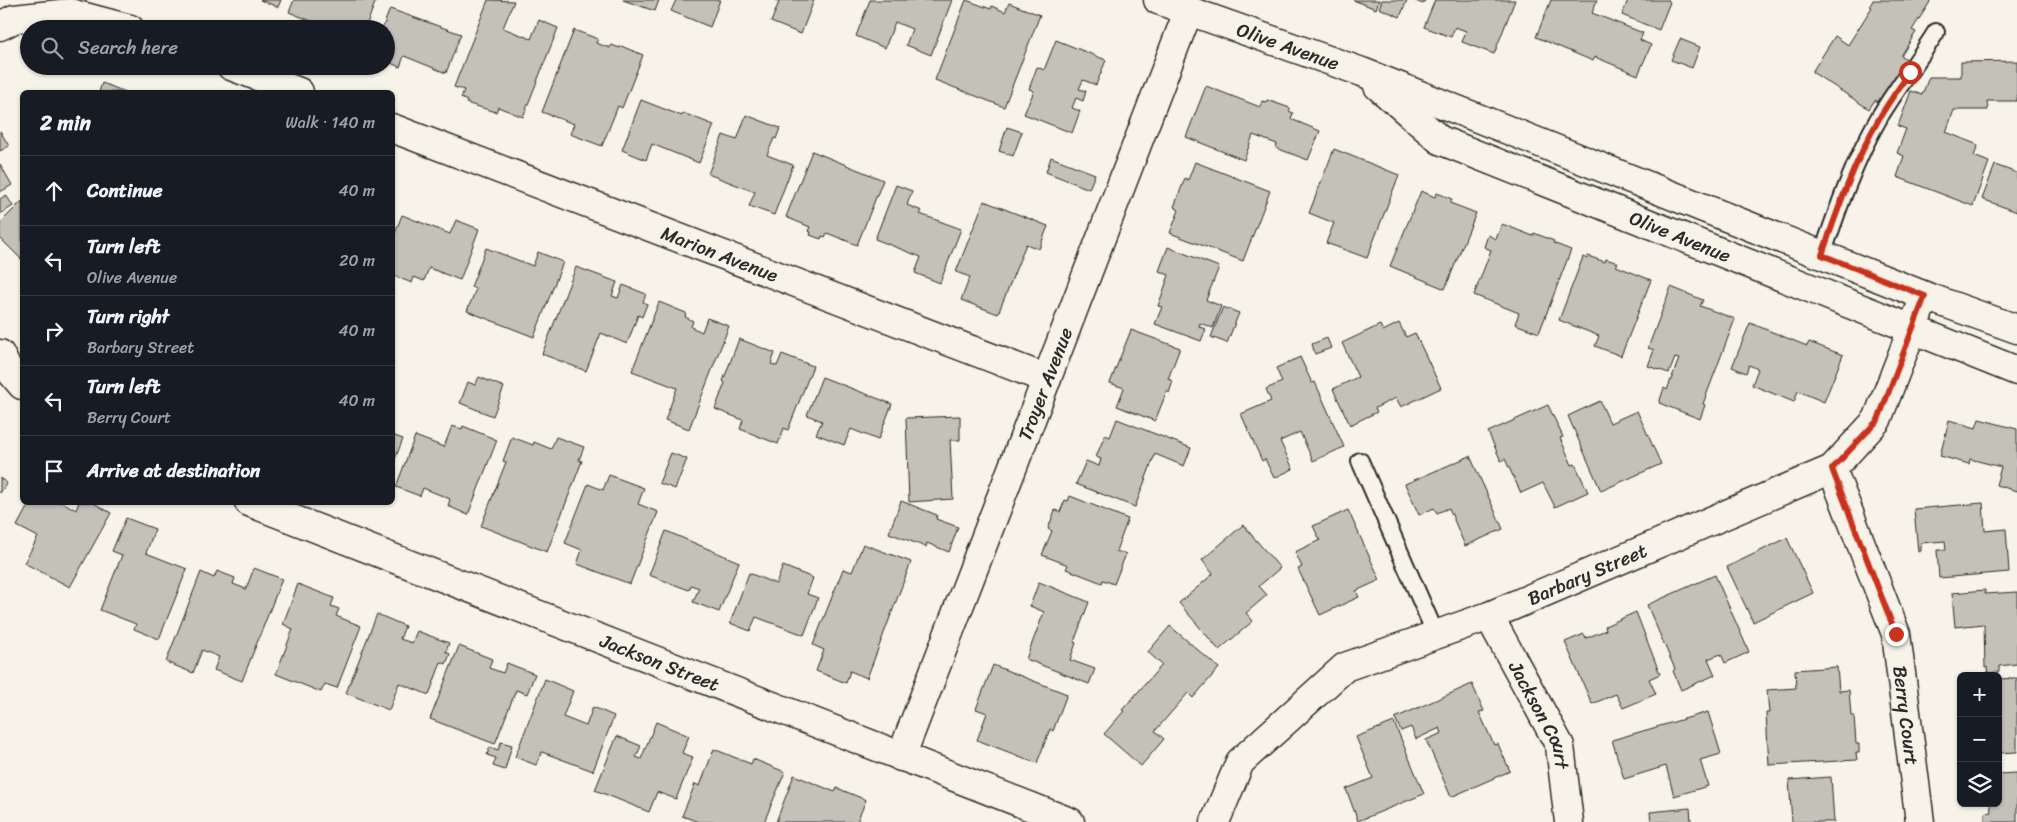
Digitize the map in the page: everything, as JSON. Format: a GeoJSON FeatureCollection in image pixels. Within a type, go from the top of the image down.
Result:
{"type":"FeatureCollection","features":[{"type":"Feature","properties":{"kind":"street","name":"Olive Avenue"},"geometry":{"type":"LineString","coordinates":[[1158,0],[1362,72],[1925,296],[2017,329]]}},
{"type":"Feature","properties":{"kind":"street","name":"Troyer Avenue"},"geometry":{"type":"LineString","coordinates":[[901,756],[1188,12]]}},
{"type":"Feature","properties":{"kind":"street"},"geometry":{"type":"LineString","coordinates":[[0,26],[14,20],[70,13],[96,20]]}},
{"type":"Feature","properties":{"kind":"street","name":"Olive Avenue"},"geometry":{"type":"LineString","coordinates":[[1362,72],[1440,140],[2017,371]]}},
{"type":"Feature","properties":{"kind":"street"},"geometry":{"type":"LineString","coordinates":[[255,75],[294,90]]}},
{"type":"Feature","properties":{"kind":"street","name":"Marion Avenue"},"geometry":{"type":"LineString","coordinates":[[395,129],[1047,378]]}},
{"type":"Feature","properties":{"kind":"street","name":"Barbary Street"},"geometry":{"type":"LineString","coordinates":[[1215,822],[1240,762],[1345,667],[1489,616],[1832,469],[1878,420],[1925,296]]}},
{"type":"Feature","properties":{"kind":"street"},"geometry":{"type":"LineString","coordinates":[[0,354],[6,366],[20,383]]}},
{"type":"Feature","properties":{"kind":"street","name":"Berry Court"},"geometry":{"type":"LineString","coordinates":[[1832,469],[1896,634],[1920,822]]}},
{"type":"Feature","properties":{"kind":"street","name":"Jackson Street"},"geometry":{"type":"LineString","coordinates":[[257,505],[1070,822]]}},
{"type":"Feature","properties":{"kind":"street","name":"Jackson Court"},"geometry":{"type":"LineString","coordinates":[[1489,616],[1560,746],[1569,822]]}},
{"type":"Feature","properties":{"kind":"lane"},"geometry":{"type":"LineString","coordinates":[[1822,255],[1838,206],[1866,143],[1880,116],[1936,32]]}},
{"type":"Feature","properties":{"kind":"lane"},"geometry":{"type":"LineString","coordinates":[[1360,461],[1436,635]]}},
{"type":"Feature","properties":{"kind":"building"},"geometry":{"type":"Polygon","coordinates":[[[260,0],[281,0],[278,7],[260,0]]]}},
{"type":"Feature","properties":{"kind":"building"},"geometry":{"type":"Polygon","coordinates":[[[294,0],[376,0],[368,20],[309,20],[289,12],[294,0]]]}},
{"type":"Feature","properties":{"kind":"building"},"geometry":{"type":"Polygon","coordinates":[[[488,0],[514,1],[503,28],[531,39],[539,20],[558,28],[523,117],[498,107],[496,112],[466,103],[467,101],[461,98],[464,90],[454,87],[488,0]]]}},
{"type":"Feature","properties":{"kind":"building"},"geometry":{"type":"Polygon","coordinates":[[[623,0],[659,0],[655,11],[623,0]]]}},
{"type":"Feature","properties":{"kind":"building"},"geometry":{"type":"Polygon","coordinates":[[[676,0],[720,0],[710,27],[671,11],[676,0]]]}},
{"type":"Feature","properties":{"kind":"building"},"geometry":{"type":"Polygon","coordinates":[[[775,0],[814,0],[801,34],[771,22],[779,2],[775,0]]]}},
{"type":"Feature","properties":{"kind":"building"},"geometry":{"type":"Polygon","coordinates":[[[870,0],[952,0],[931,55],[906,45],[912,29],[895,22],[885,48],[856,36],[870,0]]]}},
{"type":"Feature","properties":{"kind":"building"},"geometry":{"type":"Polygon","coordinates":[[[966,0],[991,9],[992,6],[1005,12],[1009,3],[1040,15],[1004,107],[935,80],[966,0]]]}},
{"type":"Feature","properties":{"kind":"building"},"geometry":{"type":"Polygon","coordinates":[[[1353,0],[1379,0],[1376,9],[1353,0]]]}},
{"type":"Feature","properties":{"kind":"building"},"geometry":{"type":"Polygon","coordinates":[[[1382,0],[1407,0],[1400,17],[1379,8],[1382,0]]]}},
{"type":"Feature","properties":{"kind":"building"},"geometry":{"type":"Polygon","coordinates":[[[1413,0],[1425,0],[1423,4],[1413,0]]]}},
{"type":"Feature","properties":{"kind":"building"},"geometry":{"type":"Polygon","coordinates":[[[1435,0],[1515,0],[1494,54],[1462,42],[1466,31],[1455,27],[1451,37],[1424,27],[1435,0]]]}},
{"type":"Feature","properties":{"kind":"building"},"geometry":{"type":"Polygon","coordinates":[[[1551,0],[1597,0],[1592,13],[1643,33],[1640,40],[1651,45],[1638,75],[1595,57],[1593,61],[1536,37],[1551,0]]]}},
{"type":"Feature","properties":{"kind":"building"},"geometry":{"type":"Polygon","coordinates":[[[1628,0],[1668,0],[1670,2],[1659,30],[1622,15],[1628,0]]]}},
{"type":"Feature","properties":{"kind":"building"},"geometry":{"type":"Polygon","coordinates":[[[1873,0],[1928,0],[1930,2],[1912,30],[1916,32],[1901,56],[1909,60],[1879,103],[1875,100],[1869,109],[1812,72],[1835,36],[1848,45],[1872,7],[1870,6],[1873,0]]]}},
{"type":"Feature","properties":{"kind":"building"},"geometry":{"type":"Polygon","coordinates":[[[390,9],[461,34],[446,73],[404,56],[400,67],[395,65],[395,20],[386,20],[390,9]]]}},
{"type":"Feature","properties":{"kind":"building"},"geometry":{"type":"Polygon","coordinates":[[[574,30],[598,39],[596,43],[610,48],[611,45],[620,48],[621,46],[643,55],[622,108],[618,106],[602,146],[570,134],[574,124],[542,112],[574,30]]]}},
{"type":"Feature","properties":{"kind":"building"},"geometry":{"type":"Polygon","coordinates":[[[1680,39],[1700,47],[1692,68],[1671,60],[1680,39]]]}},
{"type":"Feature","properties":{"kind":"building"},"geometry":{"type":"Polygon","coordinates":[[[1056,40],[1106,60],[1096,85],[1083,80],[1079,89],[1086,91],[1083,101],[1076,98],[1072,108],[1080,111],[1072,133],[1024,114],[1034,91],[1029,89],[1037,67],[1044,70],[1056,40]]]}},
{"type":"Feature","properties":{"kind":"building"},"geometry":{"type":"Polygon","coordinates":[[[2017,61],[2017,101],[1987,101],[1988,110],[1954,110],[1946,132],[1978,145],[1974,156],[1989,162],[1973,206],[1897,177],[1904,156],[1897,153],[1906,129],[1898,126],[1911,91],[1922,95],[1929,77],[1961,77],[1961,62],[2017,61]]]}},
{"type":"Feature","properties":{"kind":"building"},"geometry":{"type":"Polygon","coordinates":[[[102,83],[121,90],[100,90],[102,83]]]}},
{"type":"Feature","properties":{"kind":"building"},"geometry":{"type":"Polygon","coordinates":[[[1206,86],[1260,107],[1262,101],[1266,102],[1267,100],[1290,108],[1289,111],[1293,113],[1291,119],[1320,131],[1308,160],[1276,148],[1277,144],[1253,135],[1244,160],[1186,137],[1206,86]]]}},
{"type":"Feature","properties":{"kind":"building"},"geometry":{"type":"Polygon","coordinates":[[[641,100],[682,116],[683,113],[714,125],[699,163],[652,144],[646,160],[622,150],[641,100]]]}},
{"type":"Feature","properties":{"kind":"building"},"geometry":{"type":"Polygon","coordinates":[[[746,115],[780,128],[767,155],[793,165],[774,215],[749,206],[755,192],[708,174],[723,135],[737,140],[746,115]]]}},
{"type":"Feature","properties":{"kind":"building"},"geometry":{"type":"Polygon","coordinates":[[[1007,127],[1022,132],[1013,156],[999,151],[1007,127]]]}},
{"type":"Feature","properties":{"kind":"building"},"geometry":{"type":"Polygon","coordinates":[[[0,131],[9,146],[0,151],[0,131]]]}},
{"type":"Feature","properties":{"kind":"building"},"geometry":{"type":"Polygon","coordinates":[[[1334,149],[1399,175],[1367,258],[1326,243],[1334,223],[1309,213],[1334,149]]]}},
{"type":"Feature","properties":{"kind":"building"},"geometry":{"type":"Polygon","coordinates":[[[812,151],[883,180],[857,245],[827,233],[821,239],[810,235],[811,232],[808,231],[810,227],[786,217],[812,151]]]}},
{"type":"Feature","properties":{"kind":"building"},"geometry":{"type":"Polygon","coordinates":[[[1051,157],[1095,174],[1089,189],[1046,172],[1051,157]]]}},
{"type":"Feature","properties":{"kind":"building"},"geometry":{"type":"Polygon","coordinates":[[[1195,162],[1270,191],[1243,261],[1170,233],[1179,210],[1174,207],[1185,178],[1188,180],[1195,162]]]}},
{"type":"Feature","properties":{"kind":"building"},"geometry":{"type":"Polygon","coordinates":[[[0,164],[12,185],[0,192],[0,164]]]}},
{"type":"Feature","properties":{"kind":"building"},"geometry":{"type":"Polygon","coordinates":[[[1995,165],[2017,173],[2017,212],[1982,199],[1995,165]]]}},
{"type":"Feature","properties":{"kind":"building"},"geometry":{"type":"Polygon","coordinates":[[[896,185],[912,191],[907,205],[922,211],[920,214],[961,229],[940,283],[915,273],[921,257],[875,239],[896,185]]]}},
{"type":"Feature","properties":{"kind":"building"},"geometry":{"type":"Polygon","coordinates":[[[1421,191],[1435,197],[1437,193],[1452,199],[1450,203],[1476,213],[1445,289],[1390,266],[1421,191]]]}},
{"type":"Feature","properties":{"kind":"building"},"geometry":{"type":"Polygon","coordinates":[[[6,195],[13,206],[0,214],[0,199],[6,195]]]}},
{"type":"Feature","properties":{"kind":"building"},"geometry":{"type":"Polygon","coordinates":[[[984,201],[1048,226],[1039,249],[1026,244],[998,314],[961,300],[970,277],[956,272],[984,201]]]}},
{"type":"Feature","properties":{"kind":"building"},"geometry":{"type":"Polygon","coordinates":[[[20,203],[20,258],[0,238],[0,223],[20,203]]]}},
{"type":"Feature","properties":{"kind":"building"},"geometry":{"type":"Polygon","coordinates":[[[402,215],[450,234],[456,220],[479,229],[460,280],[429,268],[424,281],[414,277],[412,283],[395,276],[395,233],[402,215]]]}},
{"type":"Feature","properties":{"kind":"building"},"geometry":{"type":"Polygon","coordinates":[[[1502,224],[1533,236],[1534,233],[1571,250],[1539,333],[1515,324],[1519,313],[1474,295],[1491,250],[1484,247],[1488,235],[1496,239],[1502,224]]]}},
{"type":"Feature","properties":{"kind":"building"},"geometry":{"type":"Polygon","coordinates":[[[1168,247],[1219,267],[1206,300],[1221,306],[1213,328],[1200,323],[1199,327],[1206,329],[1201,341],[1155,324],[1162,307],[1158,306],[1169,275],[1159,271],[1168,247]]]}},
{"type":"Feature","properties":{"kind":"building"},"geometry":{"type":"Polygon","coordinates":[[[486,248],[533,266],[538,252],[563,262],[534,337],[467,311],[476,289],[471,287],[486,248]]]}},
{"type":"Feature","properties":{"kind":"building"},"geometry":{"type":"Polygon","coordinates":[[[1588,256],[1605,262],[1606,259],[1618,263],[1616,266],[1651,280],[1621,356],[1595,346],[1599,336],[1559,320],[1583,257],[1587,259],[1588,256]]]}},
{"type":"Feature","properties":{"kind":"building"},"geometry":{"type":"Polygon","coordinates":[[[576,267],[617,282],[612,296],[618,298],[623,285],[646,294],[643,302],[647,304],[642,317],[638,315],[627,344],[601,333],[586,371],[542,354],[576,267]]]}},
{"type":"Feature","properties":{"kind":"building"},"geometry":{"type":"Polygon","coordinates":[[[1671,287],[1703,300],[1700,306],[1735,319],[1703,404],[1705,405],[1700,419],[1659,403],[1664,388],[1667,390],[1679,359],[1675,358],[1669,373],[1648,366],[1654,350],[1648,348],[1671,287]]]}},
{"type":"Feature","properties":{"kind":"building"},"geometry":{"type":"Polygon","coordinates":[[[659,302],[686,313],[685,317],[693,321],[691,327],[702,332],[707,318],[729,326],[689,429],[665,420],[677,388],[632,371],[659,302]]]}},
{"type":"Feature","properties":{"kind":"building"},"geometry":{"type":"Polygon","coordinates":[[[1223,307],[1239,313],[1227,343],[1211,337],[1223,307]]]}},
{"type":"Feature","properties":{"kind":"building"},"geometry":{"type":"Polygon","coordinates":[[[1399,323],[1406,337],[1415,333],[1441,388],[1401,407],[1396,398],[1375,408],[1377,412],[1350,425],[1333,389],[1358,377],[1342,343],[1380,325],[1383,331],[1399,323]]]}},
{"type":"Feature","properties":{"kind":"building"},"geometry":{"type":"Polygon","coordinates":[[[1750,323],[1807,346],[1809,342],[1843,355],[1824,402],[1798,391],[1794,402],[1752,385],[1758,369],[1749,365],[1746,373],[1732,367],[1750,323]]]}},
{"type":"Feature","properties":{"kind":"building"},"geometry":{"type":"Polygon","coordinates":[[[1131,330],[1180,348],[1168,379],[1173,381],[1169,393],[1167,391],[1155,421],[1117,406],[1124,388],[1110,383],[1131,330]]]}},
{"type":"Feature","properties":{"kind":"building"},"geometry":{"type":"Polygon","coordinates":[[[1327,338],[1331,348],[1315,354],[1312,344],[1327,338]]]}},
{"type":"Feature","properties":{"kind":"building"},"geometry":{"type":"Polygon","coordinates":[[[739,339],[775,353],[771,364],[777,366],[782,354],[813,366],[788,430],[784,428],[778,444],[740,429],[743,420],[715,409],[725,383],[723,381],[739,339]]]}},
{"type":"Feature","properties":{"kind":"building"},"geometry":{"type":"Polygon","coordinates":[[[1300,357],[1312,383],[1315,382],[1344,447],[1313,461],[1300,432],[1280,441],[1293,469],[1274,478],[1265,459],[1262,461],[1241,414],[1271,401],[1266,389],[1282,382],[1276,368],[1300,357]]]}},
{"type":"Feature","properties":{"kind":"building"},"geometry":{"type":"Polygon","coordinates":[[[479,377],[504,387],[493,416],[460,403],[468,382],[475,385],[479,377]]]}},
{"type":"Feature","properties":{"kind":"building"},"geometry":{"type":"Polygon","coordinates":[[[822,377],[892,404],[878,440],[851,429],[844,445],[816,434],[822,421],[807,415],[822,377]]]}},
{"type":"Feature","properties":{"kind":"building"},"geometry":{"type":"Polygon","coordinates":[[[1600,401],[1610,423],[1637,411],[1661,464],[1601,491],[1568,416],[1600,401]]]}},
{"type":"Feature","properties":{"kind":"building"},"geometry":{"type":"Polygon","coordinates":[[[1548,405],[1563,437],[1560,438],[1572,465],[1575,464],[1588,492],[1555,507],[1543,483],[1521,493],[1505,459],[1501,461],[1488,432],[1548,405]]]}},
{"type":"Feature","properties":{"kind":"building"},"geometry":{"type":"Polygon","coordinates":[[[960,416],[960,440],[950,440],[953,499],[909,502],[906,418],[960,416]]]}},
{"type":"Feature","properties":{"kind":"building"},"geometry":{"type":"Polygon","coordinates":[[[1117,419],[1191,448],[1184,466],[1155,454],[1135,507],[1076,484],[1086,461],[1099,466],[1101,459],[1096,457],[1105,435],[1110,437],[1117,419]]]}},
{"type":"Feature","properties":{"kind":"building"},"geometry":{"type":"Polygon","coordinates":[[[1979,419],[2017,429],[2017,491],[1996,485],[2001,467],[1970,459],[1969,464],[1940,456],[1949,420],[1976,428],[1979,419]]]}},
{"type":"Feature","properties":{"kind":"building"},"geometry":{"type":"Polygon","coordinates":[[[452,426],[462,429],[463,426],[497,440],[468,515],[448,506],[450,499],[423,488],[420,496],[396,487],[415,436],[444,447],[452,426]]]}},
{"type":"Feature","properties":{"kind":"building"},"geometry":{"type":"Polygon","coordinates":[[[395,436],[403,439],[395,459],[395,436]]]}},
{"type":"Feature","properties":{"kind":"building"},"geometry":{"type":"Polygon","coordinates":[[[512,437],[533,445],[534,442],[551,449],[556,437],[584,447],[579,460],[582,461],[547,552],[481,526],[506,462],[503,461],[512,437]]]}},
{"type":"Feature","properties":{"kind":"building"},"geometry":{"type":"Polygon","coordinates":[[[671,453],[687,459],[675,489],[659,483],[671,453]]]}},
{"type":"Feature","properties":{"kind":"building"},"geometry":{"type":"Polygon","coordinates":[[[1470,456],[1503,529],[1465,546],[1449,508],[1437,513],[1434,508],[1419,515],[1405,484],[1470,456]]]}},
{"type":"Feature","properties":{"kind":"building"},"geometry":{"type":"Polygon","coordinates":[[[609,475],[644,488],[638,504],[658,512],[630,584],[577,564],[582,550],[565,543],[588,484],[603,490],[609,475]]]}},
{"type":"Feature","properties":{"kind":"building"},"geometry":{"type":"Polygon","coordinates":[[[0,478],[7,483],[0,493],[0,478]]]}},
{"type":"Feature","properties":{"kind":"building"},"geometry":{"type":"Polygon","coordinates":[[[1070,496],[1128,519],[1116,551],[1126,554],[1114,584],[1103,580],[1102,583],[1066,569],[1068,565],[1042,555],[1052,531],[1048,529],[1055,510],[1060,512],[1065,500],[1068,501],[1070,496]]]}},
{"type":"Feature","properties":{"kind":"building"},"geometry":{"type":"Polygon","coordinates":[[[901,501],[937,515],[936,519],[958,527],[949,552],[927,543],[926,547],[889,533],[901,501]]]}},
{"type":"Feature","properties":{"kind":"building"},"geometry":{"type":"Polygon","coordinates":[[[1983,503],[1985,531],[2006,529],[2009,572],[1939,578],[1937,550],[1946,550],[1945,541],[1921,543],[1921,551],[1918,552],[1914,509],[1983,503]]]}},
{"type":"Feature","properties":{"kind":"building"},"geometry":{"type":"Polygon","coordinates":[[[28,505],[67,505],[76,510],[78,505],[97,505],[111,513],[70,587],[24,563],[38,537],[17,526],[28,505]]]}},
{"type":"Feature","properties":{"kind":"building"},"geometry":{"type":"Polygon","coordinates":[[[1348,510],[1380,580],[1356,591],[1359,597],[1320,615],[1298,569],[1302,567],[1295,552],[1320,540],[1313,526],[1348,510]]]}},
{"type":"Feature","properties":{"kind":"building"},"geometry":{"type":"Polygon","coordinates":[[[126,518],[155,529],[146,553],[187,569],[159,639],[134,629],[136,624],[100,610],[122,555],[112,551],[126,518]]]}},
{"type":"Feature","properties":{"kind":"building"},"geometry":{"type":"Polygon","coordinates":[[[1243,525],[1280,568],[1259,586],[1267,595],[1246,613],[1253,621],[1219,650],[1179,603],[1213,574],[1202,560],[1243,525]]]}},
{"type":"Feature","properties":{"kind":"building"},"geometry":{"type":"Polygon","coordinates":[[[666,531],[739,562],[719,612],[693,602],[699,588],[691,585],[689,590],[649,575],[666,531]]]}},
{"type":"Feature","properties":{"kind":"building"},"geometry":{"type":"Polygon","coordinates":[[[1787,538],[1813,593],[1753,622],[1727,567],[1787,538]]]}},
{"type":"Feature","properties":{"kind":"building"},"geometry":{"type":"Polygon","coordinates":[[[863,544],[911,562],[867,678],[850,671],[846,683],[816,671],[824,650],[813,645],[843,569],[852,572],[863,544]]]}},
{"type":"Feature","properties":{"kind":"building"},"geometry":{"type":"Polygon","coordinates":[[[783,566],[813,578],[807,594],[818,598],[804,635],[756,617],[750,631],[730,623],[749,573],[776,584],[783,566]]]}},
{"type":"Feature","properties":{"kind":"building"},"geometry":{"type":"Polygon","coordinates":[[[254,568],[282,579],[242,681],[214,670],[219,657],[202,650],[193,673],[166,662],[201,572],[214,578],[217,571],[235,578],[233,584],[246,589],[254,568]]]}},
{"type":"Feature","properties":{"kind":"building"},"geometry":{"type":"Polygon","coordinates":[[[1715,575],[1749,652],[1725,663],[1721,654],[1708,659],[1715,675],[1681,690],[1673,671],[1675,669],[1647,605],[1715,575]]]}},
{"type":"Feature","properties":{"kind":"building"},"geometry":{"type":"Polygon","coordinates":[[[1039,582],[1089,602],[1074,642],[1076,643],[1070,660],[1095,669],[1089,684],[1026,659],[1044,612],[1030,606],[1039,582]]]}},
{"type":"Feature","properties":{"kind":"building"},"geometry":{"type":"Polygon","coordinates":[[[298,584],[334,598],[331,606],[339,609],[336,616],[361,626],[337,688],[325,684],[321,692],[276,674],[293,629],[283,624],[298,584]]]}},
{"type":"Feature","properties":{"kind":"building"},"geometry":{"type":"Polygon","coordinates":[[[1985,590],[1985,594],[2017,592],[2017,664],[1999,666],[1999,672],[1988,672],[1987,667],[1985,668],[1984,624],[1955,627],[1952,593],[1985,590]]]}},
{"type":"Feature","properties":{"kind":"building"},"geometry":{"type":"Polygon","coordinates":[[[1636,612],[1660,674],[1649,679],[1656,694],[1623,708],[1616,694],[1592,704],[1565,642],[1584,634],[1586,638],[1606,630],[1605,626],[1636,612]]]}},
{"type":"Feature","properties":{"kind":"building"},"geometry":{"type":"Polygon","coordinates":[[[377,614],[405,626],[400,639],[412,643],[417,631],[449,643],[446,652],[450,654],[446,664],[441,662],[429,695],[399,683],[389,710],[346,693],[377,614]]]}},
{"type":"Feature","properties":{"kind":"building"},"geometry":{"type":"Polygon","coordinates":[[[1170,626],[1219,668],[1193,698],[1188,693],[1155,731],[1164,739],[1141,766],[1104,734],[1124,711],[1122,710],[1162,665],[1148,652],[1170,626]]]}},
{"type":"Feature","properties":{"kind":"building"},"geometry":{"type":"Polygon","coordinates":[[[459,646],[492,659],[489,668],[503,673],[507,663],[535,674],[527,694],[516,690],[495,744],[430,719],[459,646]]]}},
{"type":"Feature","properties":{"kind":"building"},"geometry":{"type":"Polygon","coordinates":[[[993,665],[1067,694],[1053,731],[1050,729],[1037,763],[977,740],[987,713],[976,709],[993,665]]]}},
{"type":"Feature","properties":{"kind":"building"},"geometry":{"type":"Polygon","coordinates":[[[1837,667],[1839,691],[1849,690],[1851,716],[1854,716],[1856,744],[1859,744],[1859,753],[1856,753],[1857,760],[1769,765],[1766,713],[1769,713],[1767,690],[1796,688],[1795,670],[1837,667]]]}},
{"type":"Feature","properties":{"kind":"building"},"geometry":{"type":"Polygon","coordinates":[[[2017,678],[2017,752],[2002,753],[2002,679],[2017,678]]]}},
{"type":"Feature","properties":{"kind":"building"},"geometry":{"type":"Polygon","coordinates":[[[545,679],[573,691],[563,717],[586,726],[593,707],[614,716],[593,771],[542,752],[536,765],[515,757],[545,679]]]}},
{"type":"Feature","properties":{"kind":"building"},"geometry":{"type":"Polygon","coordinates":[[[1472,684],[1484,711],[1479,712],[1494,745],[1498,744],[1510,771],[1451,797],[1426,740],[1442,733],[1440,728],[1416,739],[1411,727],[1401,731],[1395,718],[1472,684]]]}},
{"type":"Feature","properties":{"kind":"building"},"geometry":{"type":"Polygon","coordinates":[[[1708,712],[1721,754],[1700,760],[1708,786],[1674,796],[1666,766],[1624,779],[1612,740],[1708,712]]]}},
{"type":"Feature","properties":{"kind":"building"},"geometry":{"type":"Polygon","coordinates":[[[656,722],[689,736],[682,753],[693,757],[676,799],[657,792],[649,812],[595,790],[617,736],[641,746],[636,757],[641,759],[656,722]]]}},
{"type":"Feature","properties":{"kind":"building"},"geometry":{"type":"Polygon","coordinates":[[[1394,722],[1424,794],[1358,821],[1346,789],[1373,778],[1356,737],[1394,722]]]}},
{"type":"Feature","properties":{"kind":"building"},"geometry":{"type":"Polygon","coordinates":[[[501,742],[512,745],[505,770],[493,766],[496,758],[487,755],[490,747],[498,750],[501,742]]]}},
{"type":"Feature","properties":{"kind":"building"},"geometry":{"type":"Polygon","coordinates":[[[714,749],[751,764],[753,759],[785,772],[764,822],[699,822],[682,816],[695,784],[700,786],[714,749]]]}},
{"type":"Feature","properties":{"kind":"building"},"geometry":{"type":"Polygon","coordinates":[[[2017,773],[2017,822],[1985,822],[1985,813],[1991,812],[1990,807],[2002,807],[2002,774],[2017,773]]]}},
{"type":"Feature","properties":{"kind":"building"},"geometry":{"type":"Polygon","coordinates":[[[794,775],[835,792],[837,788],[866,800],[857,822],[776,822],[794,775]]]}},
{"type":"Feature","properties":{"kind":"building"},"geometry":{"type":"Polygon","coordinates":[[[1831,777],[1834,822],[1792,822],[1789,780],[1831,777]]]}},
{"type":"Feature","properties":{"kind":"building"},"geometry":{"type":"Polygon","coordinates":[[[1690,808],[1691,822],[1651,822],[1650,812],[1690,808]]]}},
{"type":"Feature","properties":{"kind":"route"},"geometry":{"type":"LineString","coordinates":[[1896,634],[1832,469],[1878,420],[1925,296],[1822,255],[1838,206],[1866,143],[1880,116],[1910,72]]}}]}
